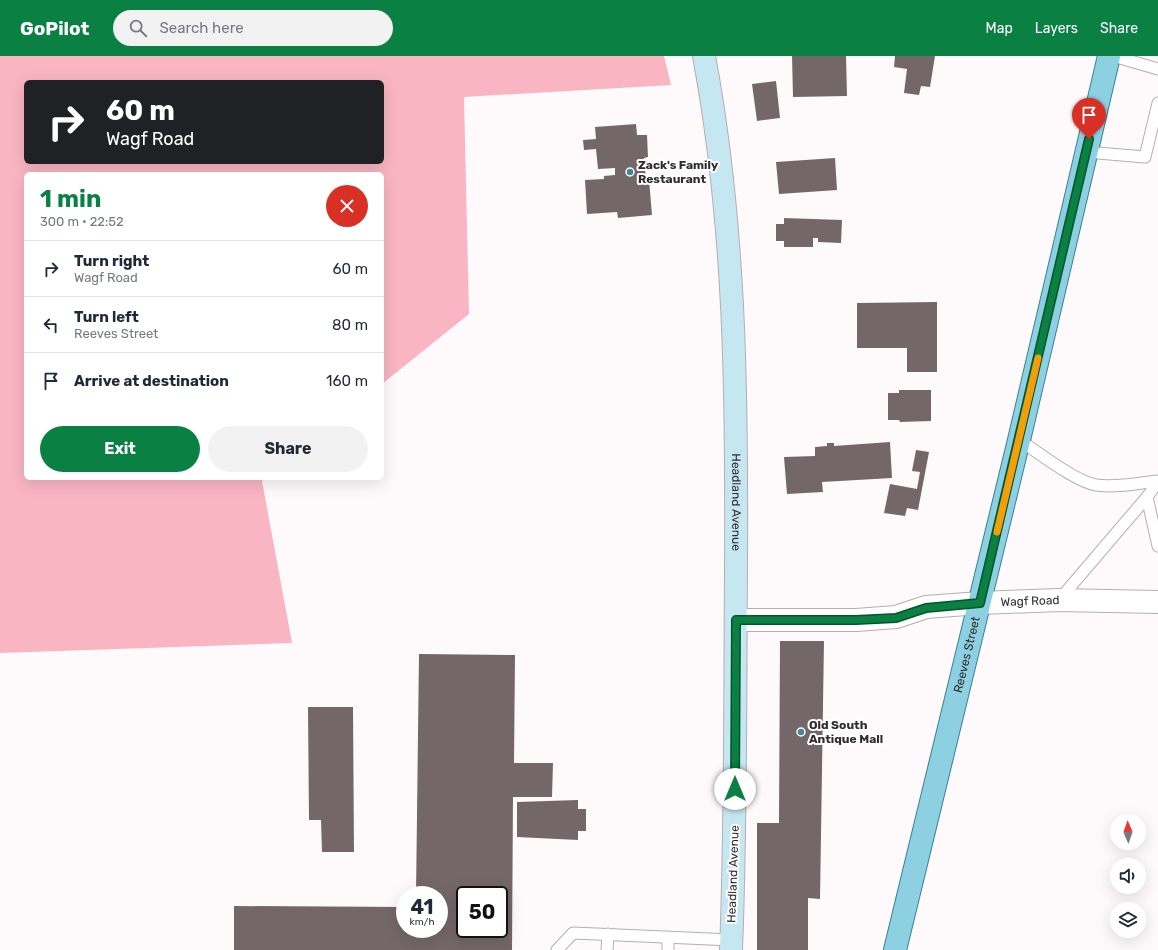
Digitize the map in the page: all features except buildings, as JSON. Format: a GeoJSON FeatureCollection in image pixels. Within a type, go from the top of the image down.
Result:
{"type":"FeatureCollection","features":[{"type":"Feature","properties":{"kind":"main road","name":"Headland Avenue"},"geometry":{"type":"LineString","coordinates":[[704,56],[718,145],[733,300],[736,444],[736,620],[735,835],[731,945]]}},
{"type":"Feature","properties":{"kind":"main road","name":"Reeves Street"},"geometry":{"type":"LineString","coordinates":[[896,950],[1019,440],[1109,56]]}},
{"type":"Feature","properties":{"kind":"street","name":"Wagf Road"},"geometry":{"type":"LineString","coordinates":[[736,620],[856,620],[896,618],[926,608],[980,603],[1059,600],[1158,602]]}},
{"type":"Feature","properties":{"kind":"lane"},"geometry":{"type":"LineString","coordinates":[[1113,56],[1158,69]]}},
{"type":"Feature","properties":{"kind":"lane"},"geometry":{"type":"LineString","coordinates":[[1086,152],[1145,157],[1158,103]]}},
{"type":"Feature","properties":{"kind":"lane"},"geometry":{"type":"LineString","coordinates":[[1019,440],[1073,476],[1095,485],[1119,486],[1158,481]]}},
{"type":"Feature","properties":{"kind":"lane"},"geometry":{"type":"LineString","coordinates":[[1059,600],[1147,497],[1158,481]]}},
{"type":"Feature","properties":{"kind":"lane"},"geometry":{"type":"LineString","coordinates":[[1147,497],[1158,546]]}},
{"type":"Feature","properties":{"kind":"lane"},"geometry":{"type":"LineString","coordinates":[[557,950],[573,933],[668,937],[731,945]]}},
{"type":"Feature","properties":{"kind":"lane"},"geometry":{"type":"LineString","coordinates":[[607,950],[608,934]]}},
{"type":"Feature","properties":{"kind":"lane"},"geometry":{"type":"LineString","coordinates":[[668,937],[668,950]]}},
{"type":"Feature","properties":{"kind":"shaded area"},"geometry":{"type":"Polygon","coordinates":[[[0,56],[664,56],[671,85],[464,97],[469,314],[384,382],[384,172],[24,172],[24,480],[263,480],[262,481],[292,643],[0,653],[0,56]]]}},
{"type":"Feature","properties":{"kind":"slow traffic"},"geometry":{"type":"LineString","coordinates":[[997,532],[1038,358]]}},
{"type":"Feature","properties":{"kind":"place","name":"Zack's Family Restaurant"},"geometry":{"type":"Point","coordinates":[630,172]}},
{"type":"Feature","properties":{"kind":"place","name":"Old South Antique Mall"},"geometry":{"type":"Point","coordinates":[801,732]}},
{"type":"Feature","properties":{"kind":"route"},"geometry":{"type":"LineString","coordinates":[[735,789],[736,620],[856,620],[896,618],[926,608],[980,603],[1089,139]]}}]}
